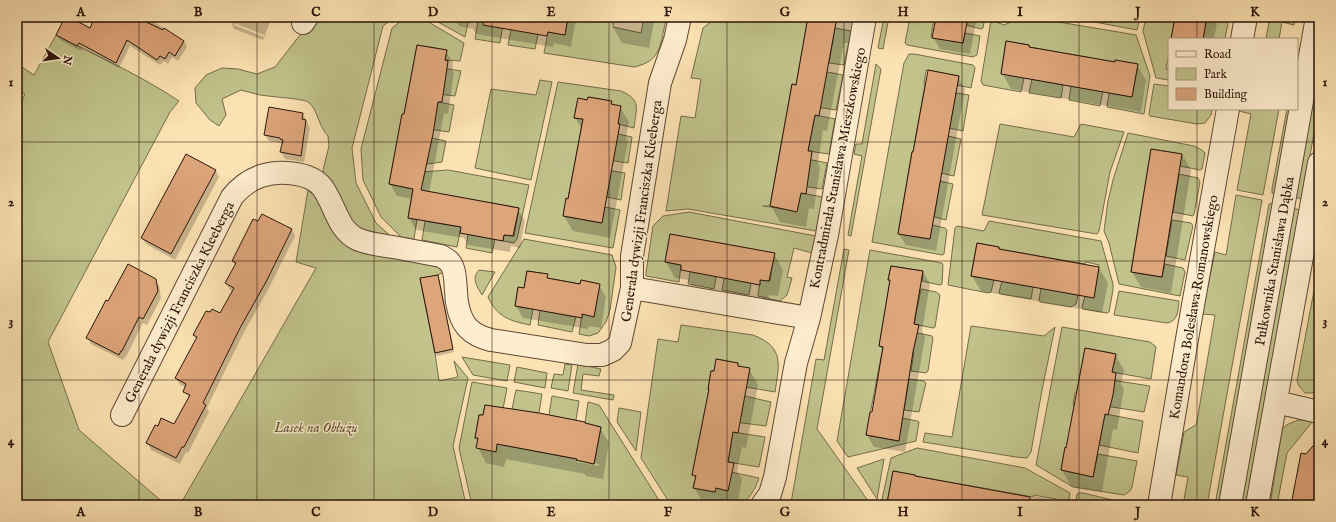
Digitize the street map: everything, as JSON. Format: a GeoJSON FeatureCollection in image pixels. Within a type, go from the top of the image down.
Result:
{"type":"FeatureCollection","features":[{"type":"Feature","properties":{"kind":"street","name":"Generała dywizji Franciszka Kleeberga"},"geometry":{"type":"LineString","coordinates":[[122,415],[232,197],[239,188],[261,176],[281,173],[297,174],[309,178],[321,185],[331,201],[339,222],[346,232],[357,239],[369,243],[441,256],[449,262],[453,268],[456,280],[456,293],[462,319],[468,329],[480,337],[587,355],[602,355],[613,350],[620,343],[632,288],[632,256],[660,83],[680,17]]}},
{"type":"Feature","properties":{"kind":"street","name":"Kontradmirała Stanisława Mieszkowskiego"},"geometry":{"type":"LineString","coordinates":[[762,505],[770,494],[775,477],[796,363],[809,318],[827,235],[865,17]]}},
{"type":"Feature","properties":{"kind":"street"},"geometry":{"type":"LineString","coordinates":[[1242,38],[1246,17]]}},
{"type":"Feature","properties":{"kind":"street","name":"Pułkownika Stanisława Dąbka"},"geometry":{"type":"LineString","coordinates":[[1230,505],[1318,17]]}},
{"type":"Feature","properties":{"kind":"street","name":"Komandora Bolesława Romanowskiego"},"geometry":{"type":"LineString","coordinates":[[1159,505],[1228,110]]}},
{"type":"Feature","properties":{"kind":"street","name":"Pułkownika Stanisława Dąbka"},"geometry":{"type":"LineString","coordinates":[[1257,505],[1319,163]]}},
{"type":"Feature","properties":{"kind":"street"},"geometry":{"type":"LineString","coordinates":[[632,288],[809,318]]}},
{"type":"Feature","properties":{"kind":"street"},"geometry":{"type":"LineString","coordinates":[[1276,402],[1319,412]]}},
{"type":"Feature","properties":{"kind":"green space"},"geometry":{"type":"Polygon","coordinates":[[[314,17],[395,17],[383,26],[352,148],[356,183],[376,223],[396,241],[360,230],[350,221],[325,176],[323,170],[329,146],[328,136],[314,109],[308,102],[299,99],[261,95],[241,90],[222,99],[226,115],[219,126],[210,120],[196,103],[195,88],[206,75],[222,68],[238,69],[257,74],[275,67],[314,17]]]}},
{"type":"Feature","properties":{"kind":"green space"},"geometry":{"type":"Polygon","coordinates":[[[406,17],[420,17],[464,43],[460,61],[445,60],[447,50],[417,45],[389,184],[413,189],[408,218],[417,219],[414,239],[401,237],[381,217],[363,180],[361,149],[392,28],[406,17]]]}},
{"type":"Feature","properties":{"kind":"green space"},"geometry":{"type":"Polygon","coordinates":[[[429,17],[469,18],[465,37],[429,17]]]}},
{"type":"Feature","properties":{"kind":"green space"},"geometry":{"type":"Polygon","coordinates":[[[568,17],[614,17],[613,27],[641,33],[644,17],[666,20],[661,44],[655,56],[643,64],[634,67],[544,53],[548,32],[565,35],[568,17]]]}},
{"type":"Feature","properties":{"kind":"green space"},"geometry":{"type":"Polygon","coordinates":[[[717,17],[808,17],[796,85],[792,84],[770,206],[763,206],[797,211],[801,193],[823,197],[816,231],[688,209],[666,211],[681,116],[695,118],[701,79],[691,78],[703,28],[717,17]]]}},
{"type":"Feature","properties":{"kind":"green space"},"geometry":{"type":"Polygon","coordinates":[[[884,17],[889,17],[883,49],[878,48],[884,17]]]}},
{"type":"Feature","properties":{"kind":"green space"},"geometry":{"type":"Polygon","coordinates":[[[910,17],[936,17],[935,24],[933,24],[931,37],[963,43],[965,33],[980,36],[977,55],[973,57],[907,45],[905,43],[910,17]]]}},
{"type":"Feature","properties":{"kind":"green space"},"geometry":{"type":"Polygon","coordinates":[[[968,17],[985,17],[983,28],[981,29],[966,25],[968,17]]]}},
{"type":"Feature","properties":{"kind":"green space"},"geometry":{"type":"Polygon","coordinates":[[[1013,17],[1029,17],[1136,35],[1150,76],[1144,114],[1107,107],[1109,93],[1132,97],[1138,64],[1115,60],[1115,62],[1029,47],[1029,45],[1006,41],[1001,73],[1024,78],[1021,92],[983,85],[981,81],[991,20],[1004,25],[1011,22],[1013,17]]]}},
{"type":"Feature","properties":{"kind":"green space"},"geometry":{"type":"Polygon","coordinates":[[[1068,17],[1140,17],[1137,30],[1068,17]]]}},
{"type":"Feature","properties":{"kind":"green space"},"geometry":{"type":"Polygon","coordinates":[[[1146,17],[1175,17],[1171,38],[1168,38],[1168,58],[1166,69],[1168,70],[1168,80],[1156,78],[1143,31],[1146,17]]]}},
{"type":"Feature","properties":{"kind":"green space"},"geometry":{"type":"Polygon","coordinates":[[[1207,17],[1227,21],[1228,24],[1225,38],[1203,38],[1207,17]]]}},
{"type":"Feature","properties":{"kind":"green space"},"geometry":{"type":"Polygon","coordinates":[[[1270,17],[1296,17],[1294,25],[1282,22],[1279,38],[1266,38],[1270,17]]]}},
{"type":"Feature","properties":{"kind":"green space"},"geometry":{"type":"Polygon","coordinates":[[[478,20],[503,24],[500,43],[475,39],[478,20]]]}},
{"type":"Feature","properties":{"kind":"green space"},"geometry":{"type":"Polygon","coordinates":[[[512,25],[539,30],[535,49],[508,45],[512,25]]]}},
{"type":"Feature","properties":{"kind":"green space"},"geometry":{"type":"Polygon","coordinates":[[[835,28],[851,31],[844,65],[829,63],[835,28]]]}},
{"type":"Feature","properties":{"kind":"green space"},"geometry":{"type":"Polygon","coordinates":[[[56,35],[134,74],[179,101],[170,112],[48,342],[79,430],[166,505],[17,505],[17,110],[25,94],[17,90],[17,64],[34,75],[56,35]]]}},
{"type":"Feature","properties":{"kind":"green space"},"geometry":{"type":"Polygon","coordinates":[[[909,54],[973,65],[975,68],[971,88],[957,85],[959,76],[926,70],[925,85],[898,233],[929,239],[932,225],[945,228],[947,230],[944,254],[942,255],[872,242],[904,63],[909,54]]]}},
{"type":"Feature","properties":{"kind":"green space"},"geometry":{"type":"Polygon","coordinates":[[[1319,57],[1319,106],[1302,199],[1294,197],[1319,57]]]}},
{"type":"Feature","properties":{"kind":"green space"},"geometry":{"type":"Polygon","coordinates":[[[876,64],[881,69],[851,236],[848,235],[862,156],[854,154],[856,144],[862,144],[876,64]]]}},
{"type":"Feature","properties":{"kind":"green space"},"geometry":{"type":"Polygon","coordinates":[[[443,68],[461,71],[455,96],[439,94],[443,68]]]}},
{"type":"Feature","properties":{"kind":"green space"},"geometry":{"type":"Polygon","coordinates":[[[827,72],[843,75],[836,110],[816,107],[827,72]]]}},
{"type":"Feature","properties":{"kind":"green space"},"geometry":{"type":"Polygon","coordinates":[[[1032,79],[1063,85],[1061,98],[1029,93],[1032,79]]]}},
{"type":"Feature","properties":{"kind":"green space"},"geometry":{"type":"Polygon","coordinates":[[[540,80],[552,82],[531,180],[475,168],[491,89],[536,95],[540,80]]]}},
{"type":"Feature","properties":{"kind":"green space"},"geometry":{"type":"Polygon","coordinates":[[[558,82],[621,91],[628,94],[635,102],[636,110],[634,128],[618,124],[611,101],[589,97],[587,100],[578,98],[574,118],[583,119],[568,199],[563,216],[601,223],[605,207],[620,210],[613,248],[525,233],[558,82]]]}},
{"type":"Feature","properties":{"kind":"green space"},"geometry":{"type":"Polygon","coordinates":[[[1154,84],[1168,86],[1168,110],[1212,110],[1211,115],[1205,123],[1197,124],[1150,116],[1149,114],[1154,84]]]}},
{"type":"Feature","properties":{"kind":"green space"},"geometry":{"type":"Polygon","coordinates":[[[1071,86],[1103,91],[1100,106],[1069,100],[1071,86]]]}},
{"type":"Feature","properties":{"kind":"green space"},"geometry":{"type":"Polygon","coordinates":[[[956,93],[969,95],[963,131],[949,128],[956,93]]]}},
{"type":"Feature","properties":{"kind":"green space"},"geometry":{"type":"Polygon","coordinates":[[[438,102],[454,105],[449,132],[429,129],[438,102]]]}},
{"type":"Feature","properties":{"kind":"green space"},"geometry":{"type":"Polygon","coordinates":[[[1279,110],[1263,195],[1237,190],[1251,114],[1239,111],[1279,110]]]}},
{"type":"Feature","properties":{"kind":"green space"},"geometry":{"type":"Polygon","coordinates":[[[1287,110],[1292,110],[1277,194],[1272,193],[1287,110]]]}},
{"type":"Feature","properties":{"kind":"green space"},"geometry":{"type":"Polygon","coordinates":[[[815,115],[835,119],[829,154],[808,151],[815,115]]]}},
{"type":"Feature","properties":{"kind":"green space"},"geometry":{"type":"Polygon","coordinates":[[[1000,124],[1074,137],[1081,124],[1124,132],[1110,172],[1099,231],[1097,234],[982,215],[1000,124]]]}},
{"type":"Feature","properties":{"kind":"green space"},"geometry":{"type":"Polygon","coordinates":[[[613,133],[632,137],[628,163],[608,160],[613,133]]]}},
{"type":"Feature","properties":{"kind":"green space"},"geometry":{"type":"Polygon","coordinates":[[[1128,133],[1194,146],[1205,153],[1202,169],[1200,170],[1180,166],[1182,154],[1151,149],[1131,272],[1162,277],[1165,264],[1183,268],[1185,272],[1180,296],[1119,284],[1109,243],[1104,231],[1108,201],[1113,180],[1128,133]]]}},
{"type":"Feature","properties":{"kind":"green space"},"geometry":{"type":"Polygon","coordinates":[[[948,136],[961,139],[954,176],[941,173],[948,136]]]}},
{"type":"Feature","properties":{"kind":"green space"},"geometry":{"type":"Polygon","coordinates":[[[427,137],[446,141],[442,162],[427,164],[423,163],[427,137]]]}},
{"type":"Feature","properties":{"kind":"green space"},"geometry":{"type":"Polygon","coordinates":[[[807,159],[827,163],[822,189],[802,186],[807,159]]]}},
{"type":"Feature","properties":{"kind":"green space"},"geometry":{"type":"Polygon","coordinates":[[[448,170],[529,185],[517,239],[514,243],[503,241],[504,235],[514,236],[519,208],[418,190],[421,172],[448,170]]]}},
{"type":"Feature","properties":{"kind":"green space"},"geometry":{"type":"Polygon","coordinates":[[[607,170],[625,173],[621,200],[602,196],[607,170]]]}},
{"type":"Feature","properties":{"kind":"green space"},"geometry":{"type":"Polygon","coordinates":[[[1179,174],[1198,178],[1200,182],[1193,216],[1173,212],[1179,174]]]}},
{"type":"Feature","properties":{"kind":"green space"},"geometry":{"type":"Polygon","coordinates":[[[940,181],[953,184],[946,220],[934,217],[940,181]]]}},
{"type":"Feature","properties":{"kind":"green space","name":"Lasek na Obłużu"},"geometry":{"type":"Polygon","coordinates":[[[308,190],[322,201],[330,222],[439,264],[445,271],[438,275],[420,279],[439,381],[458,377],[454,361],[468,378],[453,446],[466,505],[180,505],[316,268],[296,262],[308,190]]]}},
{"type":"Feature","properties":{"kind":"green space"},"geometry":{"type":"Polygon","coordinates":[[[1236,195],[1262,200],[1207,505],[1183,505],[1188,477],[1176,475],[1184,432],[1196,425],[1197,421],[1215,315],[1202,314],[1215,252],[1226,255],[1236,195]]]}},
{"type":"Feature","properties":{"kind":"green space"},"geometry":{"type":"Polygon","coordinates":[[[1273,203],[1221,505],[1215,505],[1269,204],[1273,203]]]}},
{"type":"Feature","properties":{"kind":"green space"},"geometry":{"type":"Polygon","coordinates":[[[1292,209],[1297,209],[1300,211],[1246,505],[1238,505],[1292,209]]]}},
{"type":"Feature","properties":{"kind":"green space"},"geometry":{"type":"Polygon","coordinates":[[[689,212],[816,236],[812,253],[794,248],[787,277],[792,278],[787,295],[780,301],[758,296],[760,280],[770,281],[774,253],[670,234],[665,262],[681,265],[679,282],[646,276],[653,226],[663,216],[689,212]]]}},
{"type":"Feature","properties":{"kind":"green space"},"geometry":{"type":"Polygon","coordinates":[[[1172,220],[1191,223],[1193,226],[1185,260],[1166,256],[1172,220]]]}},
{"type":"Feature","properties":{"kind":"green space"},"geometry":{"type":"Polygon","coordinates":[[[425,221],[461,227],[457,247],[422,240],[425,221]]]}},
{"type":"Feature","properties":{"kind":"green space"},"geometry":{"type":"Polygon","coordinates":[[[989,221],[1101,241],[1113,284],[1109,312],[1107,313],[1083,309],[1082,307],[1085,296],[1094,297],[1099,265],[1086,262],[1085,264],[999,249],[999,247],[977,243],[971,276],[994,280],[991,292],[988,293],[948,285],[955,228],[957,226],[984,231],[989,221]]]}},
{"type":"Feature","properties":{"kind":"green space"},"geometry":{"type":"Polygon","coordinates":[[[469,228],[495,239],[492,253],[466,248],[469,228]]]}},
{"type":"Feature","properties":{"kind":"green space"},"geometry":{"type":"Polygon","coordinates":[[[524,239],[612,255],[616,267],[610,310],[606,322],[598,333],[589,336],[579,334],[582,314],[594,316],[599,284],[581,280],[580,284],[547,278],[547,274],[527,271],[524,288],[518,288],[515,306],[533,309],[530,325],[510,320],[500,314],[492,304],[488,297],[524,239]]]}},
{"type":"Feature","properties":{"kind":"green space"},"geometry":{"type":"Polygon","coordinates":[[[844,249],[849,250],[817,429],[871,505],[793,505],[791,503],[816,359],[824,360],[844,249]]]}},
{"type":"Feature","properties":{"kind":"green space"},"geometry":{"type":"Polygon","coordinates":[[[870,250],[942,263],[942,284],[940,285],[922,281],[923,271],[891,266],[888,280],[890,281],[879,346],[883,347],[866,435],[898,441],[902,418],[919,422],[916,441],[848,457],[837,441],[870,250]]]}},
{"type":"Feature","properties":{"kind":"green space"},"geometry":{"type":"Polygon","coordinates":[[[1319,264],[1319,393],[1305,393],[1297,381],[1319,264]]]}},
{"type":"Feature","properties":{"kind":"green space"},"geometry":{"type":"Polygon","coordinates":[[[691,267],[717,272],[714,289],[688,284],[691,267]]]}},
{"type":"Feature","properties":{"kind":"green space"},"geometry":{"type":"Polygon","coordinates":[[[479,270],[495,272],[482,295],[475,279],[475,276],[479,270]]]}},
{"type":"Feature","properties":{"kind":"green space"},"geometry":{"type":"Polygon","coordinates":[[[725,273],[751,283],[749,295],[722,290],[725,273]]]}},
{"type":"Feature","properties":{"kind":"green space"},"geometry":{"type":"Polygon","coordinates":[[[1002,281],[1033,287],[1031,299],[999,293],[1002,281]]]}},
{"type":"Feature","properties":{"kind":"green space"},"geometry":{"type":"Polygon","coordinates":[[[1041,288],[1078,295],[1076,304],[1071,307],[1040,302],[1041,288]]]}},
{"type":"Feature","properties":{"kind":"green space"},"geometry":{"type":"Polygon","coordinates":[[[921,289],[936,292],[940,295],[935,327],[933,328],[914,324],[921,289]]]}},
{"type":"Feature","properties":{"kind":"green space"},"geometry":{"type":"Polygon","coordinates":[[[1119,291],[1179,301],[1177,315],[1171,322],[1167,323],[1114,315],[1119,291]]]}},
{"type":"Feature","properties":{"kind":"green space"},"geometry":{"type":"Polygon","coordinates":[[[540,310],[576,317],[572,332],[538,325],[540,310]]]}},
{"type":"Feature","properties":{"kind":"green space"},"geometry":{"type":"Polygon","coordinates":[[[681,325],[753,335],[770,345],[778,358],[778,373],[775,392],[746,387],[738,363],[717,359],[714,371],[711,371],[709,389],[692,475],[696,476],[693,488],[715,492],[716,488],[728,491],[731,472],[759,478],[752,493],[741,505],[671,505],[641,458],[658,339],[678,342],[681,325]]]}},
{"type":"Feature","properties":{"kind":"green space"},"geometry":{"type":"Polygon","coordinates":[[[971,326],[1044,336],[1055,327],[1031,452],[1027,458],[923,442],[925,433],[952,437],[971,326]]]}},
{"type":"Feature","properties":{"kind":"green space"},"geometry":{"type":"Polygon","coordinates":[[[1062,327],[1150,342],[1156,347],[1151,379],[1112,372],[1116,354],[1085,348],[1077,392],[1075,392],[1073,405],[1075,405],[1061,470],[1093,477],[1098,454],[1137,461],[1132,487],[1130,491],[1124,495],[1073,487],[1036,465],[1062,327]]]}},
{"type":"Feature","properties":{"kind":"green space"},"geometry":{"type":"Polygon","coordinates":[[[913,332],[932,336],[933,338],[928,371],[926,373],[911,371],[914,352],[910,351],[913,332]]]}},
{"type":"Feature","properties":{"kind":"green space"},"geometry":{"type":"Polygon","coordinates":[[[462,357],[510,365],[507,381],[473,375],[462,357]]]}},
{"type":"Feature","properties":{"kind":"green space"},"geometry":{"type":"Polygon","coordinates":[[[565,364],[572,365],[568,391],[551,388],[554,374],[563,375],[565,364]]]}},
{"type":"Feature","properties":{"kind":"green space"},"geometry":{"type":"Polygon","coordinates":[[[578,364],[601,369],[599,376],[583,374],[581,390],[614,395],[613,400],[573,393],[578,364]]]}},
{"type":"Feature","properties":{"kind":"green space"},"geometry":{"type":"Polygon","coordinates":[[[517,367],[547,373],[545,388],[514,382],[517,367]]]}},
{"type":"Feature","properties":{"kind":"green space"},"geometry":{"type":"Polygon","coordinates":[[[909,379],[924,381],[926,383],[919,412],[904,410],[909,379]]]}},
{"type":"Feature","properties":{"kind":"green space"},"geometry":{"type":"Polygon","coordinates":[[[1111,380],[1150,386],[1144,412],[1106,406],[1111,380]]]}},
{"type":"Feature","properties":{"kind":"green space"},"geometry":{"type":"Polygon","coordinates":[[[472,382],[507,388],[503,409],[485,405],[483,415],[479,415],[475,438],[497,444],[577,459],[594,464],[601,427],[585,423],[588,402],[599,405],[662,505],[472,505],[459,448],[472,382]]]}},
{"type":"Feature","properties":{"kind":"green space"},"geometry":{"type":"Polygon","coordinates":[[[516,390],[542,394],[538,419],[511,414],[516,390]]]}},
{"type":"Feature","properties":{"kind":"green space"},"geometry":{"type":"Polygon","coordinates":[[[740,395],[771,402],[766,426],[735,422],[740,395]]]}},
{"type":"Feature","properties":{"kind":"green space"},"geometry":{"type":"Polygon","coordinates":[[[552,396],[579,401],[575,426],[548,421],[552,396]]]}},
{"type":"Feature","properties":{"kind":"green space"},"geometry":{"type":"Polygon","coordinates":[[[619,408],[641,412],[636,451],[617,422],[619,408]]]}},
{"type":"Feature","properties":{"kind":"green space"},"geometry":{"type":"Polygon","coordinates":[[[1105,414],[1143,421],[1138,453],[1099,445],[1105,414]]]}},
{"type":"Feature","properties":{"kind":"green space"},"geometry":{"type":"Polygon","coordinates":[[[1298,420],[1313,421],[1287,453],[1277,505],[1270,505],[1282,430],[1287,425],[1298,420]]]}},
{"type":"Feature","properties":{"kind":"green space"},"geometry":{"type":"Polygon","coordinates":[[[733,432],[765,437],[759,467],[728,462],[733,432]]]}},
{"type":"Feature","properties":{"kind":"green space"},"geometry":{"type":"Polygon","coordinates":[[[917,448],[1025,468],[1070,493],[1068,505],[1055,505],[1056,499],[1034,495],[1033,497],[893,471],[887,503],[899,505],[882,505],[891,458],[917,448]]]}},
{"type":"Feature","properties":{"kind":"green space"},"geometry":{"type":"Polygon","coordinates":[[[884,459],[877,499],[857,468],[884,459]]]}},
{"type":"Feature","properties":{"kind":"green space"},"geometry":{"type":"Polygon","coordinates":[[[1079,493],[1117,501],[1112,505],[1075,505],[1077,494],[1079,493]]]}},
{"type":"Feature","properties":{"kind":"building"},"geometry":{"type":"Polygon","coordinates":[[[65,17],[69,17],[90,28],[95,17],[136,17],[163,30],[164,28],[184,41],[175,56],[169,52],[165,59],[160,56],[157,60],[127,40],[116,63],[79,43],[77,46],[56,35],[65,17]]]}},
{"type":"Feature","properties":{"kind":"building"},"geometry":{"type":"Polygon","coordinates":[[[484,17],[568,17],[565,35],[548,32],[547,36],[483,25],[484,17]]]}},
{"type":"Feature","properties":{"kind":"building"},"geometry":{"type":"Polygon","coordinates":[[[808,17],[837,17],[819,116],[815,115],[808,151],[812,151],[806,194],[801,193],[797,212],[770,206],[792,84],[796,85],[808,17]]]}},
{"type":"Feature","properties":{"kind":"building"},"geometry":{"type":"Polygon","coordinates":[[[936,17],[968,17],[963,43],[932,38],[936,17]]]}},
{"type":"Feature","properties":{"kind":"building"},"geometry":{"type":"Polygon","coordinates":[[[1175,17],[1207,17],[1203,38],[1171,38],[1175,17]]]}},
{"type":"Feature","properties":{"kind":"building"},"geometry":{"type":"Polygon","coordinates":[[[1006,41],[1029,45],[1029,47],[1115,62],[1115,60],[1138,64],[1132,97],[1001,74],[1006,41]]]}},
{"type":"Feature","properties":{"kind":"building"},"geometry":{"type":"Polygon","coordinates":[[[417,45],[447,50],[445,60],[448,61],[442,102],[438,102],[421,190],[519,208],[513,236],[504,235],[503,241],[460,233],[461,227],[408,218],[413,189],[389,184],[417,45]]]}},
{"type":"Feature","properties":{"kind":"building"},"geometry":{"type":"Polygon","coordinates":[[[928,70],[959,76],[930,239],[898,234],[928,70]]]}},
{"type":"Feature","properties":{"kind":"building"},"geometry":{"type":"Polygon","coordinates":[[[588,97],[612,101],[611,104],[621,106],[618,124],[620,124],[602,223],[563,216],[566,198],[568,199],[583,119],[574,118],[578,98],[587,100],[588,97]]]}},
{"type":"Feature","properties":{"kind":"building"},"geometry":{"type":"Polygon","coordinates":[[[269,107],[303,113],[302,119],[306,120],[301,156],[280,152],[283,140],[264,135],[269,107]]]}},
{"type":"Feature","properties":{"kind":"building"},"geometry":{"type":"Polygon","coordinates":[[[1151,149],[1182,154],[1162,277],[1131,272],[1151,149]]]}},
{"type":"Feature","properties":{"kind":"building"},"geometry":{"type":"Polygon","coordinates":[[[186,154],[216,170],[171,254],[141,238],[186,154]]]}},
{"type":"Feature","properties":{"kind":"building"},"geometry":{"type":"Polygon","coordinates":[[[262,214],[292,229],[267,280],[240,328],[203,403],[206,405],[184,447],[182,447],[176,458],[146,443],[155,425],[158,426],[161,418],[174,424],[190,395],[183,392],[186,384],[175,378],[197,337],[193,335],[206,311],[210,312],[212,309],[220,313],[234,288],[225,283],[236,263],[232,261],[253,219],[258,221],[262,214]]]}},
{"type":"Feature","properties":{"kind":"building"},"geometry":{"type":"Polygon","coordinates":[[[670,234],[775,253],[769,281],[760,280],[760,285],[681,270],[681,265],[665,262],[670,234]]]}},
{"type":"Feature","properties":{"kind":"building"},"geometry":{"type":"Polygon","coordinates":[[[977,243],[999,247],[999,249],[1099,267],[1094,298],[971,276],[977,243]]]}},
{"type":"Feature","properties":{"kind":"building"},"geometry":{"type":"Polygon","coordinates":[[[128,264],[156,279],[158,291],[143,319],[139,317],[119,355],[86,338],[106,300],[108,301],[128,264]]]}},
{"type":"Feature","properties":{"kind":"building"},"geometry":{"type":"Polygon","coordinates":[[[891,266],[923,271],[914,324],[919,325],[913,352],[899,441],[866,435],[870,412],[872,412],[883,347],[879,346],[891,266]]]}},
{"type":"Feature","properties":{"kind":"building"},"geometry":{"type":"Polygon","coordinates":[[[527,271],[548,274],[547,278],[580,284],[581,280],[600,284],[594,317],[582,314],[582,318],[515,306],[518,287],[524,288],[527,271]]]}},
{"type":"Feature","properties":{"kind":"building"},"geometry":{"type":"Polygon","coordinates":[[[438,275],[453,349],[435,353],[420,278],[438,275]]]}},
{"type":"Feature","properties":{"kind":"building"},"geometry":{"type":"Polygon","coordinates":[[[1085,348],[1116,354],[1112,372],[1116,373],[1113,395],[1108,415],[1105,414],[1093,477],[1061,470],[1085,348]]]}},
{"type":"Feature","properties":{"kind":"building"},"geometry":{"type":"Polygon","coordinates":[[[716,359],[738,363],[738,366],[750,368],[738,433],[733,432],[728,462],[734,463],[728,491],[716,488],[715,492],[693,488],[696,476],[692,475],[709,389],[711,371],[714,371],[716,359]]]}},
{"type":"Feature","properties":{"kind":"building"},"geometry":{"type":"Polygon","coordinates":[[[485,405],[539,413],[585,422],[601,427],[594,464],[576,460],[577,459],[497,444],[496,452],[476,448],[478,438],[475,438],[479,415],[483,415],[485,405]]]}},
{"type":"Feature","properties":{"kind":"building"},"geometry":{"type":"Polygon","coordinates":[[[1319,439],[1319,505],[1291,505],[1301,453],[1306,454],[1319,439]]]}},
{"type":"Feature","properties":{"kind":"building"},"geometry":{"type":"Polygon","coordinates":[[[893,471],[1030,497],[1029,505],[899,505],[887,503],[893,471]]]}}]}
